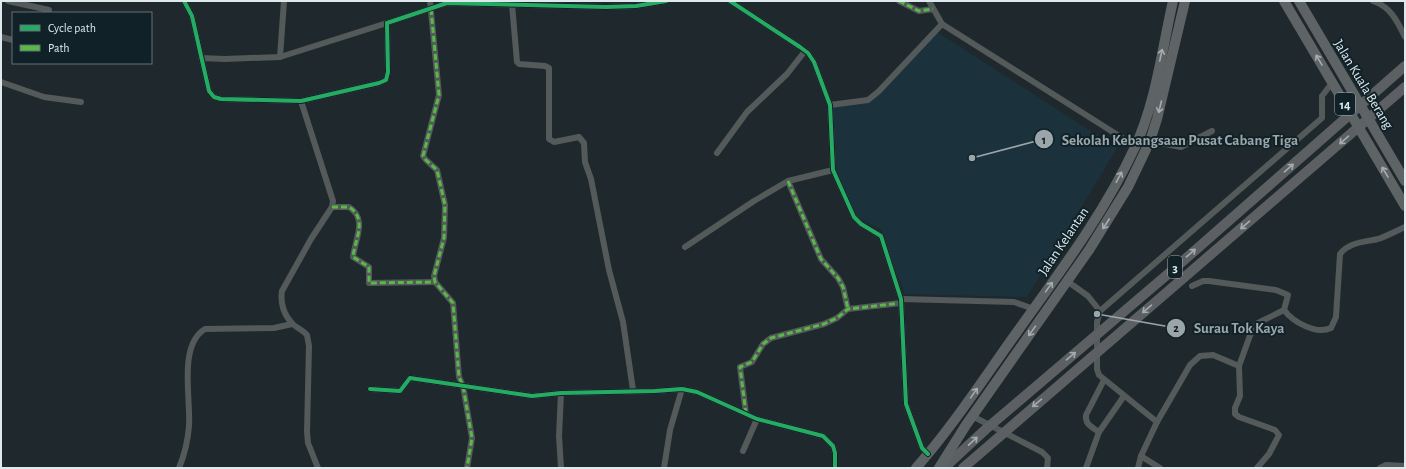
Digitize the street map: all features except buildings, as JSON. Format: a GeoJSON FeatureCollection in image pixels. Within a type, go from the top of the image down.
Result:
{"type":"FeatureCollection","features":[{"type":"Feature","properties":{"kind":"highway","name":"Jalan Kelantan"},"geometry":{"type":"LineString","coordinates":[[916,468],[942,437],[1034,309],[1090,227],[1135,146],[1151,101],[1173,1]]}},
{"type":"Feature","properties":{"kind":"highway","name":"Jalan Kelantan"},"geometry":{"type":"LineString","coordinates":[[940,468],[972,416],[1067,281],[1109,219],[1128,187],[1150,140],[1185,1]]}},
{"type":"Feature","properties":{"kind":"highway","name":"Jalan Kuala Berang"},"geometry":{"type":"LineString","coordinates":[[1284,1],[1405,206]]}},
{"type":"Feature","properties":{"kind":"highway","name":"Jalan Kuala Berang"},"geometry":{"type":"LineString","coordinates":[[1299,1],[1405,181]]}},
{"type":"Feature","properties":{"kind":"main road","name":"3"},"geometry":{"type":"LineString","coordinates":[[944,468],[986,429],[1175,268],[1405,66]]}},
{"type":"Feature","properties":{"kind":"main road","name":"3"},"geometry":{"type":"LineString","coordinates":[[963,468],[1405,87]]}},
{"type":"Feature","properties":{"kind":"street"},"geometry":{"type":"LineString","coordinates":[[8,1],[49,10]]}},
{"type":"Feature","properties":{"kind":"street"},"geometry":{"type":"LineString","coordinates":[[184,1],[192,16],[209,91],[214,96],[221,99],[301,101],[379,83],[386,80],[388,72],[387,23]]}},
{"type":"Feature","properties":{"kind":"street"},"geometry":{"type":"LineString","coordinates":[[280,57],[284,1]]}},
{"type":"Feature","properties":{"kind":"street"},"geometry":{"type":"LineString","coordinates":[[430,1],[432,9],[439,95],[423,156],[438,170],[445,204],[444,238],[434,272],[435,282],[453,303],[459,377],[463,386],[472,438],[467,468]]}},
{"type":"Feature","properties":{"kind":"street"},"geometry":{"type":"LineString","coordinates":[[201,58],[225,59],[280,57],[454,3],[606,7],[636,6],[666,1]]}},
{"type":"Feature","properties":{"kind":"street"},"geometry":{"type":"LineString","coordinates":[[730,1],[806,51],[814,62],[830,105],[833,170],[854,217],[861,224],[881,236],[901,301],[906,404],[922,448],[928,454]]}},
{"type":"Feature","properties":{"kind":"street"},"geometry":{"type":"LineString","coordinates":[[899,1],[919,11],[933,9]]}},
{"type":"Feature","properties":{"kind":"street"},"geometry":{"type":"LineString","coordinates":[[929,1],[942,24],[1135,146]]}},
{"type":"Feature","properties":{"kind":"street"},"geometry":{"type":"LineString","coordinates":[[1373,1],[1388,8],[1395,16],[1405,37]]}},
{"type":"Feature","properties":{"kind":"street"},"geometry":{"type":"LineString","coordinates":[[512,4],[517,62],[519,64],[545,66],[549,68],[549,139],[554,142],[579,137],[584,143],[586,168],[591,179],[609,270],[623,322],[633,390]]}},
{"type":"Feature","properties":{"kind":"street"},"geometry":{"type":"LineString","coordinates":[[830,105],[868,100],[879,91],[942,24]]}},
{"type":"Feature","properties":{"kind":"street"},"geometry":{"type":"LineString","coordinates":[[1,37],[12,40]]}},
{"type":"Feature","properties":{"kind":"street"},"geometry":{"type":"LineString","coordinates":[[717,153],[746,112],[787,74],[806,51]]}},
{"type":"Feature","properties":{"kind":"street"},"geometry":{"type":"LineString","coordinates":[[1,82],[44,97],[81,102]]}},
{"type":"Feature","properties":{"kind":"street"},"geometry":{"type":"LineString","coordinates":[[1157,422],[1104,380],[1097,369],[1097,322],[1100,311],[1322,118],[1322,96],[1332,82]]}},
{"type":"Feature","properties":{"kind":"street"},"geometry":{"type":"LineString","coordinates":[[301,101],[333,201],[332,207],[282,291],[282,304],[292,324],[307,335],[309,346],[307,432],[308,443],[318,468]]}},
{"type":"Feature","properties":{"kind":"street"},"geometry":{"type":"LineString","coordinates":[[1150,140],[1181,147],[1187,146],[1212,132]]}},
{"type":"Feature","properties":{"kind":"street"},"geometry":{"type":"LineString","coordinates":[[685,247],[754,201],[788,181],[833,170]]}},
{"type":"Feature","properties":{"kind":"street"},"geometry":{"type":"LineString","coordinates":[[788,181],[821,259],[838,278],[843,287],[848,309]]}},
{"type":"Feature","properties":{"kind":"street"},"geometry":{"type":"LineString","coordinates":[[332,207],[349,207],[359,215],[360,222],[353,257],[369,267],[369,283],[435,282]]}},
{"type":"Feature","properties":{"kind":"street"},"geometry":{"type":"LineString","coordinates":[[1284,310],[1292,318],[1311,328],[1322,330],[1331,328],[1336,317],[1340,254],[1343,250],[1354,244],[1377,239],[1405,227]]}},
{"type":"Feature","properties":{"kind":"street"},"geometry":{"type":"LineString","coordinates":[[1067,281],[1088,296],[1100,311]]}},
{"type":"Feature","properties":{"kind":"street"},"geometry":{"type":"LineString","coordinates":[[1192,286],[1203,281],[1210,281],[1282,291],[1288,298],[1284,310],[1258,323],[1252,330],[1239,366],[1240,396],[1235,408],[1235,414],[1239,418],[1275,430],[1279,435],[1269,454],[1257,468]]}},
{"type":"Feature","properties":{"kind":"street"},"geometry":{"type":"LineString","coordinates":[[746,414],[740,367],[752,362],[764,344],[772,338],[824,324],[837,318],[848,309],[901,301],[1014,302],[1034,309]]}},
{"type":"Feature","properties":{"kind":"street"},"geometry":{"type":"LineString","coordinates":[[179,468],[189,425],[187,397],[191,348],[195,338],[205,329],[274,328],[292,324]]}},
{"type":"Feature","properties":{"kind":"street"},"geometry":{"type":"LineString","coordinates":[[1138,468],[1141,456],[1157,422],[1190,365],[1200,356],[1214,355],[1239,366]]}},
{"type":"Feature","properties":{"kind":"street"},"geometry":{"type":"LineString","coordinates":[[370,389],[400,391],[407,379],[410,378],[532,396],[561,393],[682,389],[698,392],[757,419],[823,436],[833,446],[835,453],[835,468]]}},
{"type":"Feature","properties":{"kind":"street"},"geometry":{"type":"LineString","coordinates":[[1100,432],[1087,424],[1086,415],[1104,380]]}},
{"type":"Feature","properties":{"kind":"street"},"geometry":{"type":"LineString","coordinates":[[664,468],[670,430],[682,389]]}},
{"type":"Feature","properties":{"kind":"street"},"geometry":{"type":"LineString","coordinates":[[561,393],[559,436],[561,468]]}},
{"type":"Feature","properties":{"kind":"street"},"geometry":{"type":"LineString","coordinates":[[1086,468],[1100,432],[1124,396]]}},
{"type":"Feature","properties":{"kind":"street"},"geometry":{"type":"LineString","coordinates":[[972,416],[1042,452],[1048,458],[1047,468]]}},
{"type":"Feature","properties":{"kind":"street"},"geometry":{"type":"LineString","coordinates":[[743,451],[757,419]]}},
{"type":"Feature","properties":{"kind":"street"},"geometry":{"type":"LineString","coordinates":[[1141,456],[1160,468]]}},
{"type":"Feature","properties":{"kind":"street"},"geometry":{"type":"LineString","coordinates":[[1380,468],[1386,465],[1405,466]]}},
{"type":"Feature","properties":{"kind":"shaded area"},"geometry":{"type":"Polygon","coordinates":[[[937,32],[1117,148],[1027,297],[905,294],[884,240],[882,230],[857,217],[834,169],[833,107],[871,100],[937,32]]]}},
{"type":"Feature","properties":{"kind":"marked path"},"geometry":{"type":"LineString","coordinates":[[899,1],[919,11],[933,9]]}},
{"type":"Feature","properties":{"kind":"marked path"},"geometry":{"type":"LineString","coordinates":[[431,9],[439,95],[423,156],[437,170],[445,205],[444,238],[434,276],[435,282],[453,303],[459,377],[463,386],[472,438],[467,468]]}},
{"type":"Feature","properties":{"kind":"marked path"},"geometry":{"type":"LineString","coordinates":[[788,181],[821,259],[838,278],[843,287],[848,309]]}},
{"type":"Feature","properties":{"kind":"marked path"},"geometry":{"type":"LineString","coordinates":[[332,207],[349,207],[358,217],[359,230],[353,257],[369,267],[369,283],[435,282]]}},
{"type":"Feature","properties":{"kind":"marked path"},"geometry":{"type":"LineString","coordinates":[[746,414],[740,367],[752,362],[763,344],[771,338],[824,324],[837,318],[848,309],[901,303]]}},
{"type":"Feature","properties":{"kind":"cycle path"},"geometry":{"type":"LineString","coordinates":[[184,1],[192,16],[209,91],[214,97],[221,99],[301,101],[379,83],[386,80],[388,72],[387,23],[447,3],[606,7],[636,6],[666,1]]}},
{"type":"Feature","properties":{"kind":"cycle path"},"geometry":{"type":"LineString","coordinates":[[730,1],[800,47],[808,53],[814,62],[830,105],[833,170],[854,217],[861,224],[881,236],[901,299],[906,404],[922,448],[928,454]]}},
{"type":"Feature","properties":{"kind":"cycle path"},"geometry":{"type":"LineString","coordinates":[[370,389],[400,391],[410,378],[532,396],[561,393],[682,389],[697,392],[757,419],[823,436],[833,446],[835,453],[835,468]]}},
{"type":"Feature","properties":{"kind":"place","name":"Sekolah Kebangsaan Pusat Cabang Tiga"},"geometry":{"type":"Point","coordinates":[972,158]}},
{"type":"Feature","properties":{"kind":"place","name":"Surau Tok Kaya"},"geometry":{"type":"Point","coordinates":[1097,314]}}]}
